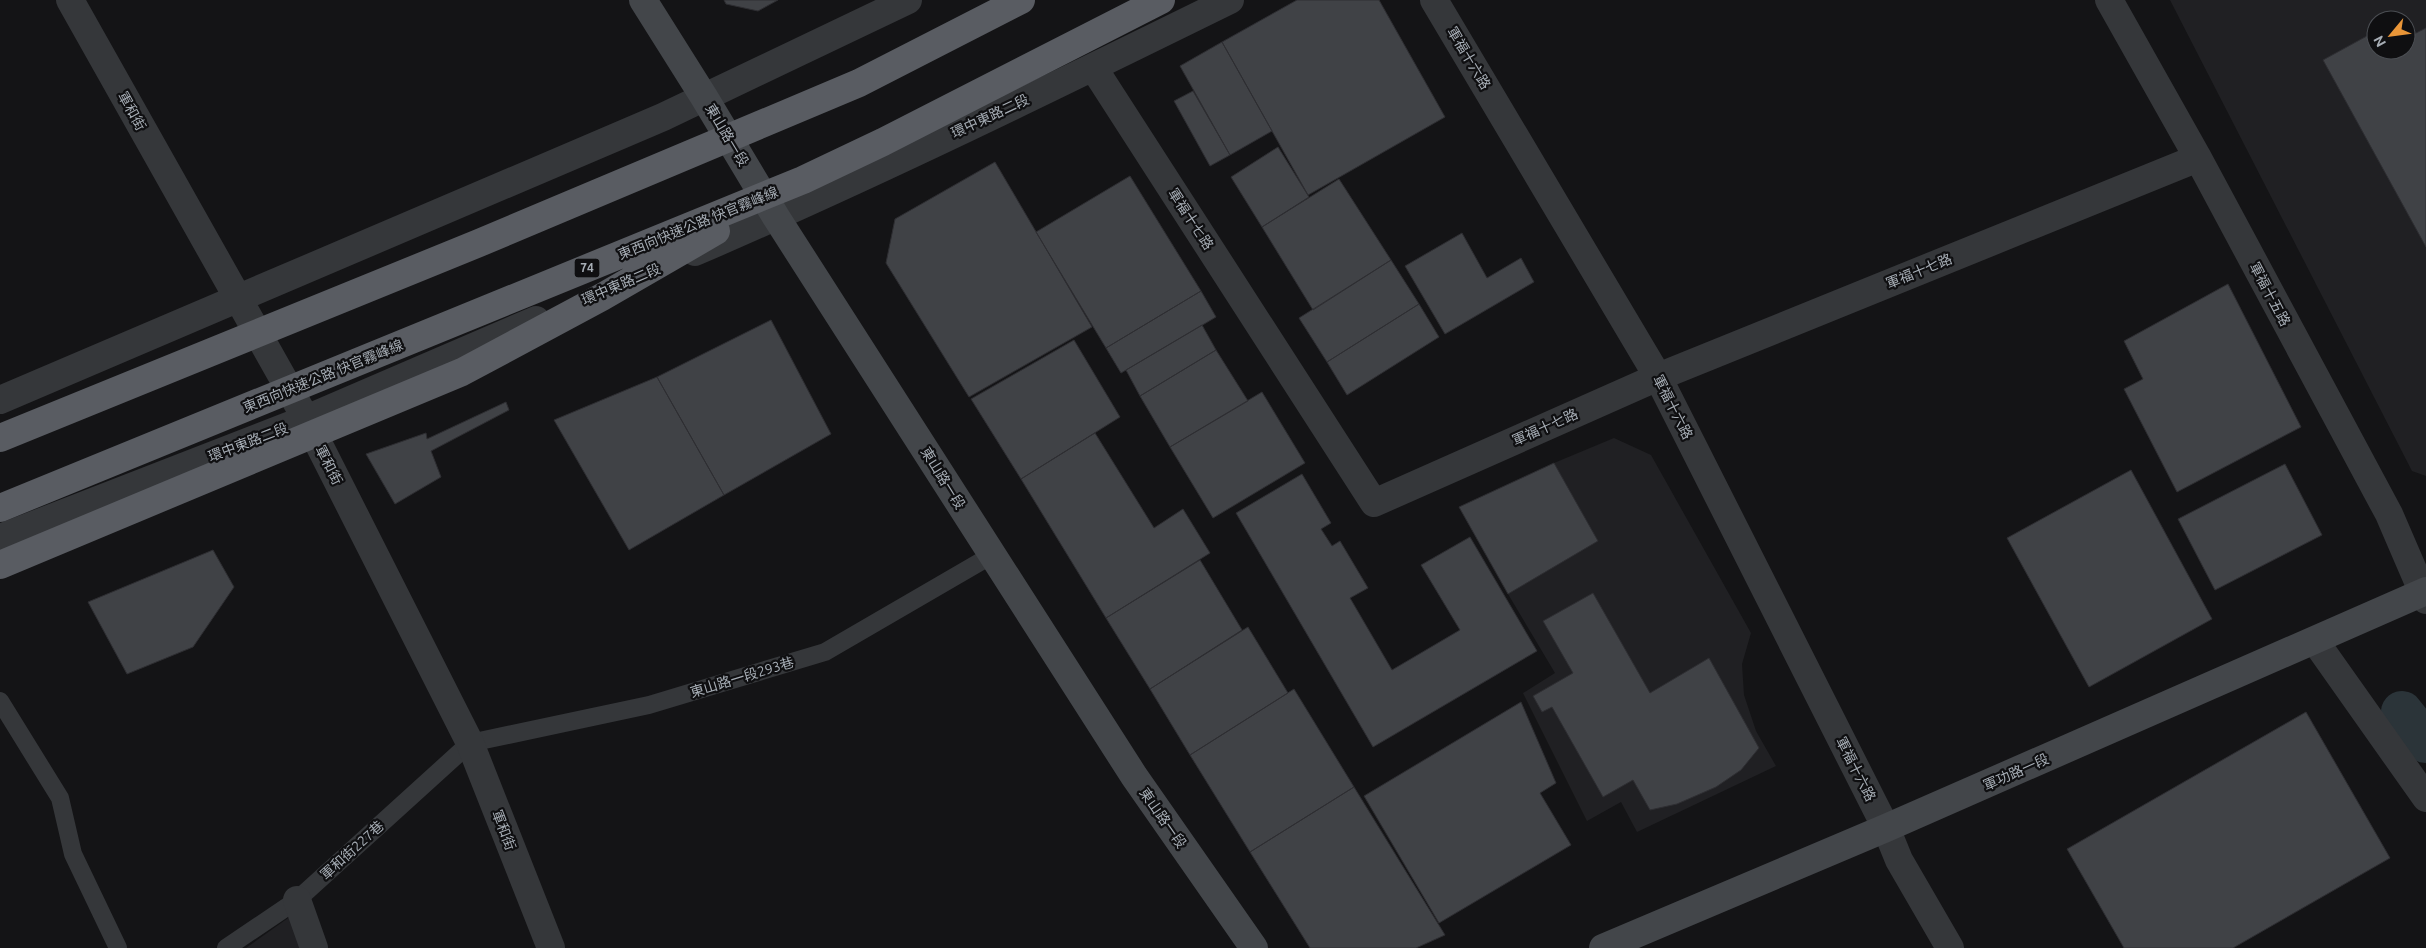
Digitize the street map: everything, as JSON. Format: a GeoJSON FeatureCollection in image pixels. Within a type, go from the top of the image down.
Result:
{"type":"FeatureCollection","features":[{"type":"Feature","properties":{"kind":"highway"},"geometry":{"type":"LineString","coordinates":[[0,438],[479,243],[850,87],[1021,0]]}},
{"type":"Feature","properties":{"kind":"highway","name":"東西向快速公路 快官霧峰線"},"geometry":{"type":"LineString","coordinates":[[0,508],[803,180],[892,138],[1161,0]]}},
{"type":"Feature","properties":{"kind":"highway","name":"74"},"geometry":{"type":"LineString","coordinates":[[0,565],[462,372],[602,297],[803,180]]}},
{"type":"Feature","properties":{"kind":"main road","name":"東山路一段"},"geometry":{"type":"LineString","coordinates":[[643,0],[776,217],[1134,776],[1254,948]]}},
{"type":"Feature","properties":{"kind":"main road","name":"軍功路一段"},"geometry":{"type":"LineString","coordinates":[[1603,948],[1886,828],[2424,595]]}},
{"type":"Feature","properties":{"kind":"street","name":"軍和街"},"geometry":{"type":"LineString","coordinates":[[70,0],[306,420],[470,743],[551,948]]}},
{"type":"Feature","properties":{"kind":"street"},"geometry":{"type":"LineString","coordinates":[[0,400],[664,117],[908,0]]}},
{"type":"Feature","properties":{"kind":"street","name":"環中東路二段"},"geometry":{"type":"LineString","coordinates":[[0,538],[306,420],[776,217],[1230,0]]}},
{"type":"Feature","properties":{"kind":"street","name":"軍福十六路"},"geometry":{"type":"LineString","coordinates":[[1434,0],[1658,378],[1886,828],[1899,860],[1950,948]]}},
{"type":"Feature","properties":{"kind":"street","name":"軍福十五路"},"geometry":{"type":"LineString","coordinates":[[2109,0],[2198,158],[2389,514],[2424,595]]}},
{"type":"Feature","properties":{"kind":"street","name":"軍福十七路"},"geometry":{"type":"LineString","coordinates":[[1093,67],[1374,503],[1658,378],[2198,158]]}},
{"type":"Feature","properties":{"kind":"street"},"geometry":{"type":"LineString","coordinates":[[2315,641],[2426,798]]}},
{"type":"Feature","properties":{"kind":"street"},"geometry":{"type":"LineString","coordinates":[[297,900],[314,948]]}},
{"type":"Feature","properties":{"kind":"lane","name":"東山路一段293巷"},"geometry":{"type":"LineString","coordinates":[[470,743],[649,705],[825,652],[992,555]]}},
{"type":"Feature","properties":{"kind":"lane"},"geometry":{"type":"LineString","coordinates":[[0,701],[60,798],[73,854],[118,948]]}},
{"type":"Feature","properties":{"kind":"lane","name":"軍和街227巷"},"geometry":{"type":"LineString","coordinates":[[226,948],[297,900],[470,743]]}},
{"type":"Feature","properties":{"kind":"shaded area"},"geometry":{"type":"Polygon","coordinates":[[[2170,0],[2426,0],[2426,476],[2412,471],[2170,0]]]}},
{"type":"Feature","properties":{"kind":"shaded area"},"geometry":{"type":"Polygon","coordinates":[[[1614,438],[1651,455],[1751,633],[1742,664],[1744,695],[1756,731],[1776,766],[1637,832],[1621,802],[1587,821],[1523,693],[1555,673],[1508,594],[1598,541],[1554,463],[1614,438]]]}},
{"type":"Feature","properties":{"kind":"shaded area"},"geometry":{"type":"Polygon","coordinates":[[[291,916],[302,948],[246,948],[291,916]]]}},
{"type":"Feature","properties":{"kind":"building"},"geometry":{"type":"Polygon","coordinates":[[[724,0],[778,0],[758,11],[726,4],[724,0]]]}},
{"type":"Feature","properties":{"kind":"building"},"geometry":{"type":"Polygon","coordinates":[[[1297,0],[1379,0],[1445,117],[1308,195],[1222,42],[1297,0]]]}},
{"type":"Feature","properties":{"kind":"building"},"geometry":{"type":"Polygon","coordinates":[[[2426,28],[2426,247],[2323,60],[2366,36],[2366,60],[2416,60],[2416,33],[2426,28]]]}},
{"type":"Feature","properties":{"kind":"building"},"geometry":{"type":"Polygon","coordinates":[[[1222,42],[1272,131],[1230,155],[1180,66],[1222,42]]]}},
{"type":"Feature","properties":{"kind":"building"},"geometry":{"type":"Polygon","coordinates":[[[1193,91],[1230,155],[1210,166],[1174,101],[1193,91]]]}},
{"type":"Feature","properties":{"kind":"building"},"geometry":{"type":"Polygon","coordinates":[[[1278,147],[1309,197],[1262,227],[1231,177],[1278,147]]]}},
{"type":"Feature","properties":{"kind":"building"},"geometry":{"type":"Polygon","coordinates":[[[995,162],[1092,327],[969,397],[886,263],[895,219],[995,162]]]}},
{"type":"Feature","properties":{"kind":"building"},"geometry":{"type":"Polygon","coordinates":[[[1130,176],[1201,291],[1106,348],[1036,232],[1130,176]]]}},
{"type":"Feature","properties":{"kind":"building"},"geometry":{"type":"Polygon","coordinates":[[[1339,179],[1391,260],[1313,310],[1262,227],[1339,179]]]}},
{"type":"Feature","properties":{"kind":"building"},"geometry":{"type":"Polygon","coordinates":[[[1462,233],[1487,278],[1521,258],[1534,282],[1445,334],[1405,266],[1462,233]]]}},
{"type":"Feature","properties":{"kind":"building"},"geometry":{"type":"Polygon","coordinates":[[[1391,260],[1419,304],[1327,362],[1299,318],[1391,260]]]}},
{"type":"Feature","properties":{"kind":"building"},"geometry":{"type":"Polygon","coordinates":[[[2228,284],[2301,427],[2177,492],[2124,389],[2143,379],[2124,341],[2228,284]]]}},
{"type":"Feature","properties":{"kind":"building"},"geometry":{"type":"Polygon","coordinates":[[[1201,291],[1216,317],[1121,373],[1106,348],[1201,291]]]}},
{"type":"Feature","properties":{"kind":"building"},"geometry":{"type":"Polygon","coordinates":[[[1419,304],[1439,337],[1347,395],[1327,362],[1419,304]]]}},
{"type":"Feature","properties":{"kind":"building"},"geometry":{"type":"Polygon","coordinates":[[[771,320],[831,434],[724,495],[657,377],[771,320]]]}},
{"type":"Feature","properties":{"kind":"building"},"geometry":{"type":"Polygon","coordinates":[[[1202,325],[1216,350],[1140,396],[1126,370],[1202,325]]]}},
{"type":"Feature","properties":{"kind":"building"},"geometry":{"type":"Polygon","coordinates":[[[1074,340],[1120,417],[1021,479],[971,399],[1074,340]]]}},
{"type":"Feature","properties":{"kind":"building"},"geometry":{"type":"Polygon","coordinates":[[[1216,350],[1248,401],[1170,447],[1140,396],[1216,350]]]}},
{"type":"Feature","properties":{"kind":"building"},"geometry":{"type":"Polygon","coordinates":[[[657,377],[724,495],[629,550],[554,420],[657,377]]]}},
{"type":"Feature","properties":{"kind":"building"},"geometry":{"type":"Polygon","coordinates":[[[1262,392],[1305,463],[1213,518],[1170,447],[1262,392]]]}},
{"type":"Feature","properties":{"kind":"building"},"geometry":{"type":"Polygon","coordinates":[[[506,402],[509,410],[431,451],[441,477],[395,504],[366,454],[426,433],[427,439],[506,402]]]}},
{"type":"Feature","properties":{"kind":"building"},"geometry":{"type":"Polygon","coordinates":[[[1095,433],[1154,528],[1183,509],[1210,553],[1106,618],[1021,479],[1095,433]]]}},
{"type":"Feature","properties":{"kind":"building"},"geometry":{"type":"Polygon","coordinates":[[[1554,463],[1598,541],[1508,594],[1459,507],[1554,463]]]}},
{"type":"Feature","properties":{"kind":"building"},"geometry":{"type":"Polygon","coordinates":[[[2285,464],[2322,535],[2215,590],[2178,519],[2285,464]]]}},
{"type":"Feature","properties":{"kind":"building"},"geometry":{"type":"Polygon","coordinates":[[[2131,470],[2212,619],[2089,687],[2007,538],[2131,470]]]}},
{"type":"Feature","properties":{"kind":"building"},"geometry":{"type":"Polygon","coordinates":[[[1302,474],[1331,523],[1321,529],[1332,546],[1340,541],[1368,588],[1350,598],[1392,670],[1460,630],[1421,565],[1470,537],[1537,651],[1373,747],[1236,513],[1302,474]]]}},
{"type":"Feature","properties":{"kind":"building"},"geometry":{"type":"Polygon","coordinates":[[[213,550],[234,587],[193,647],[127,674],[88,602],[213,550]]]}},
{"type":"Feature","properties":{"kind":"building"},"geometry":{"type":"Polygon","coordinates":[[[1200,560],[1242,630],[1150,689],[1106,618],[1200,560]]]}},
{"type":"Feature","properties":{"kind":"building"},"geometry":{"type":"Polygon","coordinates":[[[1593,593],[1650,693],[1709,658],[1759,748],[1741,770],[1716,787],[1677,804],[1650,810],[1633,780],[1603,797],[1552,707],[1542,712],[1533,696],[1573,673],[1543,621],[1593,593]]]}},
{"type":"Feature","properties":{"kind":"building"},"geometry":{"type":"Polygon","coordinates":[[[1248,627],[1288,693],[1190,755],[1150,689],[1248,627]]]}},
{"type":"Feature","properties":{"kind":"building"},"geometry":{"type":"Polygon","coordinates":[[[1294,689],[1354,787],[1250,852],[1190,755],[1294,689]]]}},
{"type":"Feature","properties":{"kind":"building"},"geometry":{"type":"Polygon","coordinates":[[[1521,702],[1556,783],[1540,793],[1571,845],[1439,923],[1364,796],[1521,702]]]}},
{"type":"Feature","properties":{"kind":"building"},"geometry":{"type":"Polygon","coordinates":[[[2306,712],[2390,858],[2233,948],[2124,948],[2067,849],[2306,712]]]}},
{"type":"Feature","properties":{"kind":"building"},"geometry":{"type":"Polygon","coordinates":[[[1354,787],[1445,935],[1416,948],[1310,948],[1250,852],[1354,787]]]}},
{"type":"Feature","properties":{"kind":"waterway"},"geometry":{"type":"LineString","coordinates":[[2402,712],[2426,742]]}}]}
